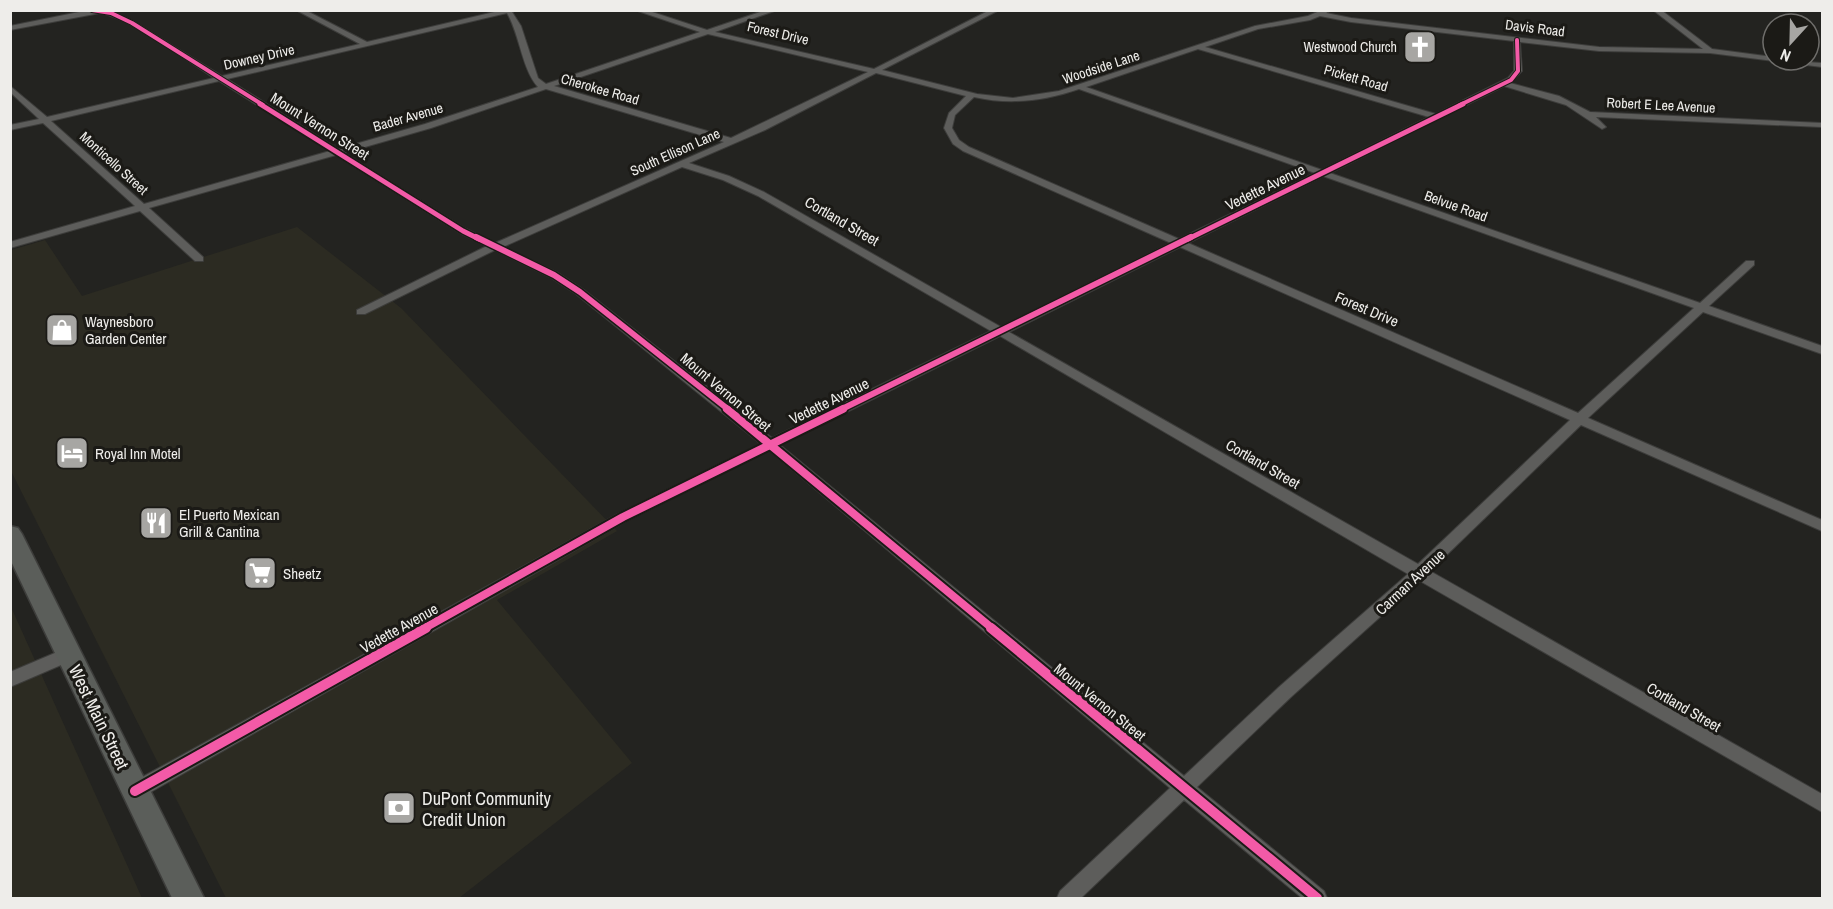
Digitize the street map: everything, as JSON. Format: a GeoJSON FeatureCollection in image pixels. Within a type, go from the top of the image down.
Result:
{"type":"FeatureCollection","features":[{"type":"Feature","properties":{"kind":"main road","name":"West Main Street"},"geometry":{"type":"LineString","coordinates":[[10,534],[188,898]]}},
{"type":"Feature","properties":{"kind":"street"},"geometry":{"type":"LineString","coordinates":[[298,10],[366,44]]}},
{"type":"Feature","properties":{"kind":"street","name":"Forest Drive"},"geometry":{"type":"LineString","coordinates":[[638,10],[674,24],[877,71]]}},
{"type":"Feature","properties":{"kind":"street","name":"Bader Avenue"},"geometry":{"type":"LineString","coordinates":[[10,245],[437,123],[774,10]]}},
{"type":"Feature","properties":{"kind":"street","name":"South Ellison Lane"},"geometry":{"type":"LineString","coordinates":[[361,312],[494,247],[731,141],[877,71],[996,10]]}},
{"type":"Feature","properties":{"kind":"street"},"geometry":{"type":"LineString","coordinates":[[1656,10],[1710,51]]}},
{"type":"Feature","properties":{"kind":"street"},"geometry":{"type":"LineString","coordinates":[[10,28],[100,11]]}},
{"type":"Feature","properties":{"kind":"street","name":"Mount Vernon Street"},"geometry":{"type":"LineString","coordinates":[[100,11],[122,17],[444,220],[554,275],[580,292],[770,445],[1317,898]]}},
{"type":"Feature","properties":{"kind":"street","name":"Downey Drive"},"geometry":{"type":"LineString","coordinates":[[10,128],[510,11]]}},
{"type":"Feature","properties":{"kind":"street","name":"Cherokee Road"},"geometry":{"type":"LineString","coordinates":[[510,11],[518,26],[535,79],[546,87],[731,141]]}},
{"type":"Feature","properties":{"kind":"street","name":"Woodside Lane"},"geometry":{"type":"LineString","coordinates":[[877,71],[972,95],[998,99],[1050,96],[1264,25],[1325,12]]}},
{"type":"Feature","properties":{"kind":"street","name":"Davis Road"},"geometry":{"type":"LineString","coordinates":[[1325,12],[1351,20],[1618,51],[1710,51],[1761,57]]}},
{"type":"Feature","properties":{"kind":"street"},"geometry":{"type":"LineString","coordinates":[[1504,84],[1514,78],[1518,70],[1517,40]]}},
{"type":"Feature","properties":{"kind":"street","name":"Pickett Road"},"geometry":{"type":"LineString","coordinates":[[1198,47],[1438,117]]}},
{"type":"Feature","properties":{"kind":"street","name":"Robert E Lee Avenue"},"geometry":{"type":"LineString","coordinates":[[1504,84],[1562,100],[1590,114],[1822,125]]}},
{"type":"Feature","properties":{"kind":"street","name":"Vedette Avenue"},"geometry":{"type":"LineString","coordinates":[[135,791],[623,518],[1504,84]]}},
{"type":"Feature","properties":{"kind":"street","name":"Belvue Road"},"geometry":{"type":"LineString","coordinates":[[1080,87],[1822,350]]}},
{"type":"Feature","properties":{"kind":"street","name":"Monticello Street"},"geometry":{"type":"LineString","coordinates":[[10,88],[199,259]]}},
{"type":"Feature","properties":{"kind":"street","name":"Forest Drive"},"geometry":{"type":"LineString","coordinates":[[972,95],[955,110],[947,124],[949,135],[960,145],[1822,526]]}},
{"type":"Feature","properties":{"kind":"street"},"geometry":{"type":"LineString","coordinates":[[1590,114],[1602,127]]}},
{"type":"Feature","properties":{"kind":"street","name":"Cortland Street"},"geometry":{"type":"LineString","coordinates":[[682,164],[726,178],[761,194],[1822,804]]}},
{"type":"Feature","properties":{"kind":"street","name":"Carman Avenue"},"geometry":{"type":"LineString","coordinates":[[1067,898],[1285,692],[1419,573],[1539,456],[1582,420],[1750,263]]}},
{"type":"Feature","properties":{"kind":"street"},"geometry":{"type":"LineString","coordinates":[[10,680],[69,654]]}},
{"type":"Feature","properties":{"kind":"shaded area"},"geometry":{"type":"Polygon","coordinates":[[[297,227],[401,308],[617,531],[497,600],[632,763],[459,898],[226,898],[11,471],[11,250],[45,240],[82,296],[297,227]]]}},
{"type":"Feature","properties":{"kind":"shaded area"},"geometry":{"type":"Polygon","coordinates":[[[11,607],[142,898],[11,898],[11,607]]]}},
{"type":"Feature","properties":{"kind":"cycle path"},"geometry":{"type":"LineString","coordinates":[[92,10],[111,13],[132,23],[463,231],[554,275],[580,292],[741,420],[1317,898]]}},
{"type":"Feature","properties":{"kind":"cycle path"},"geometry":{"type":"LineString","coordinates":[[135,791],[623,517],[1511,80],[1518,71],[1517,40]]}},
{"type":"Feature","properties":{"kind":"place","name":"Westwood Church"},"geometry":{"type":"Point","coordinates":[1420,47]}},
{"type":"Feature","properties":{"kind":"place","name":"Waynesboro Garden Center"},"geometry":{"type":"Point","coordinates":[62,330]}},
{"type":"Feature","properties":{"kind":"place","name":"Royal Inn Motel"},"geometry":{"type":"Point","coordinates":[72,453]}},
{"type":"Feature","properties":{"kind":"place","name":"El Puerto Mexican Grill & Cantina"},"geometry":{"type":"Point","coordinates":[156,523]}},
{"type":"Feature","properties":{"kind":"place","name":"Sheetz"},"geometry":{"type":"Point","coordinates":[260,573]}},
{"type":"Feature","properties":{"kind":"place","name":"DuPont Community Credit Union"},"geometry":{"type":"Point","coordinates":[399,808]}}]}
